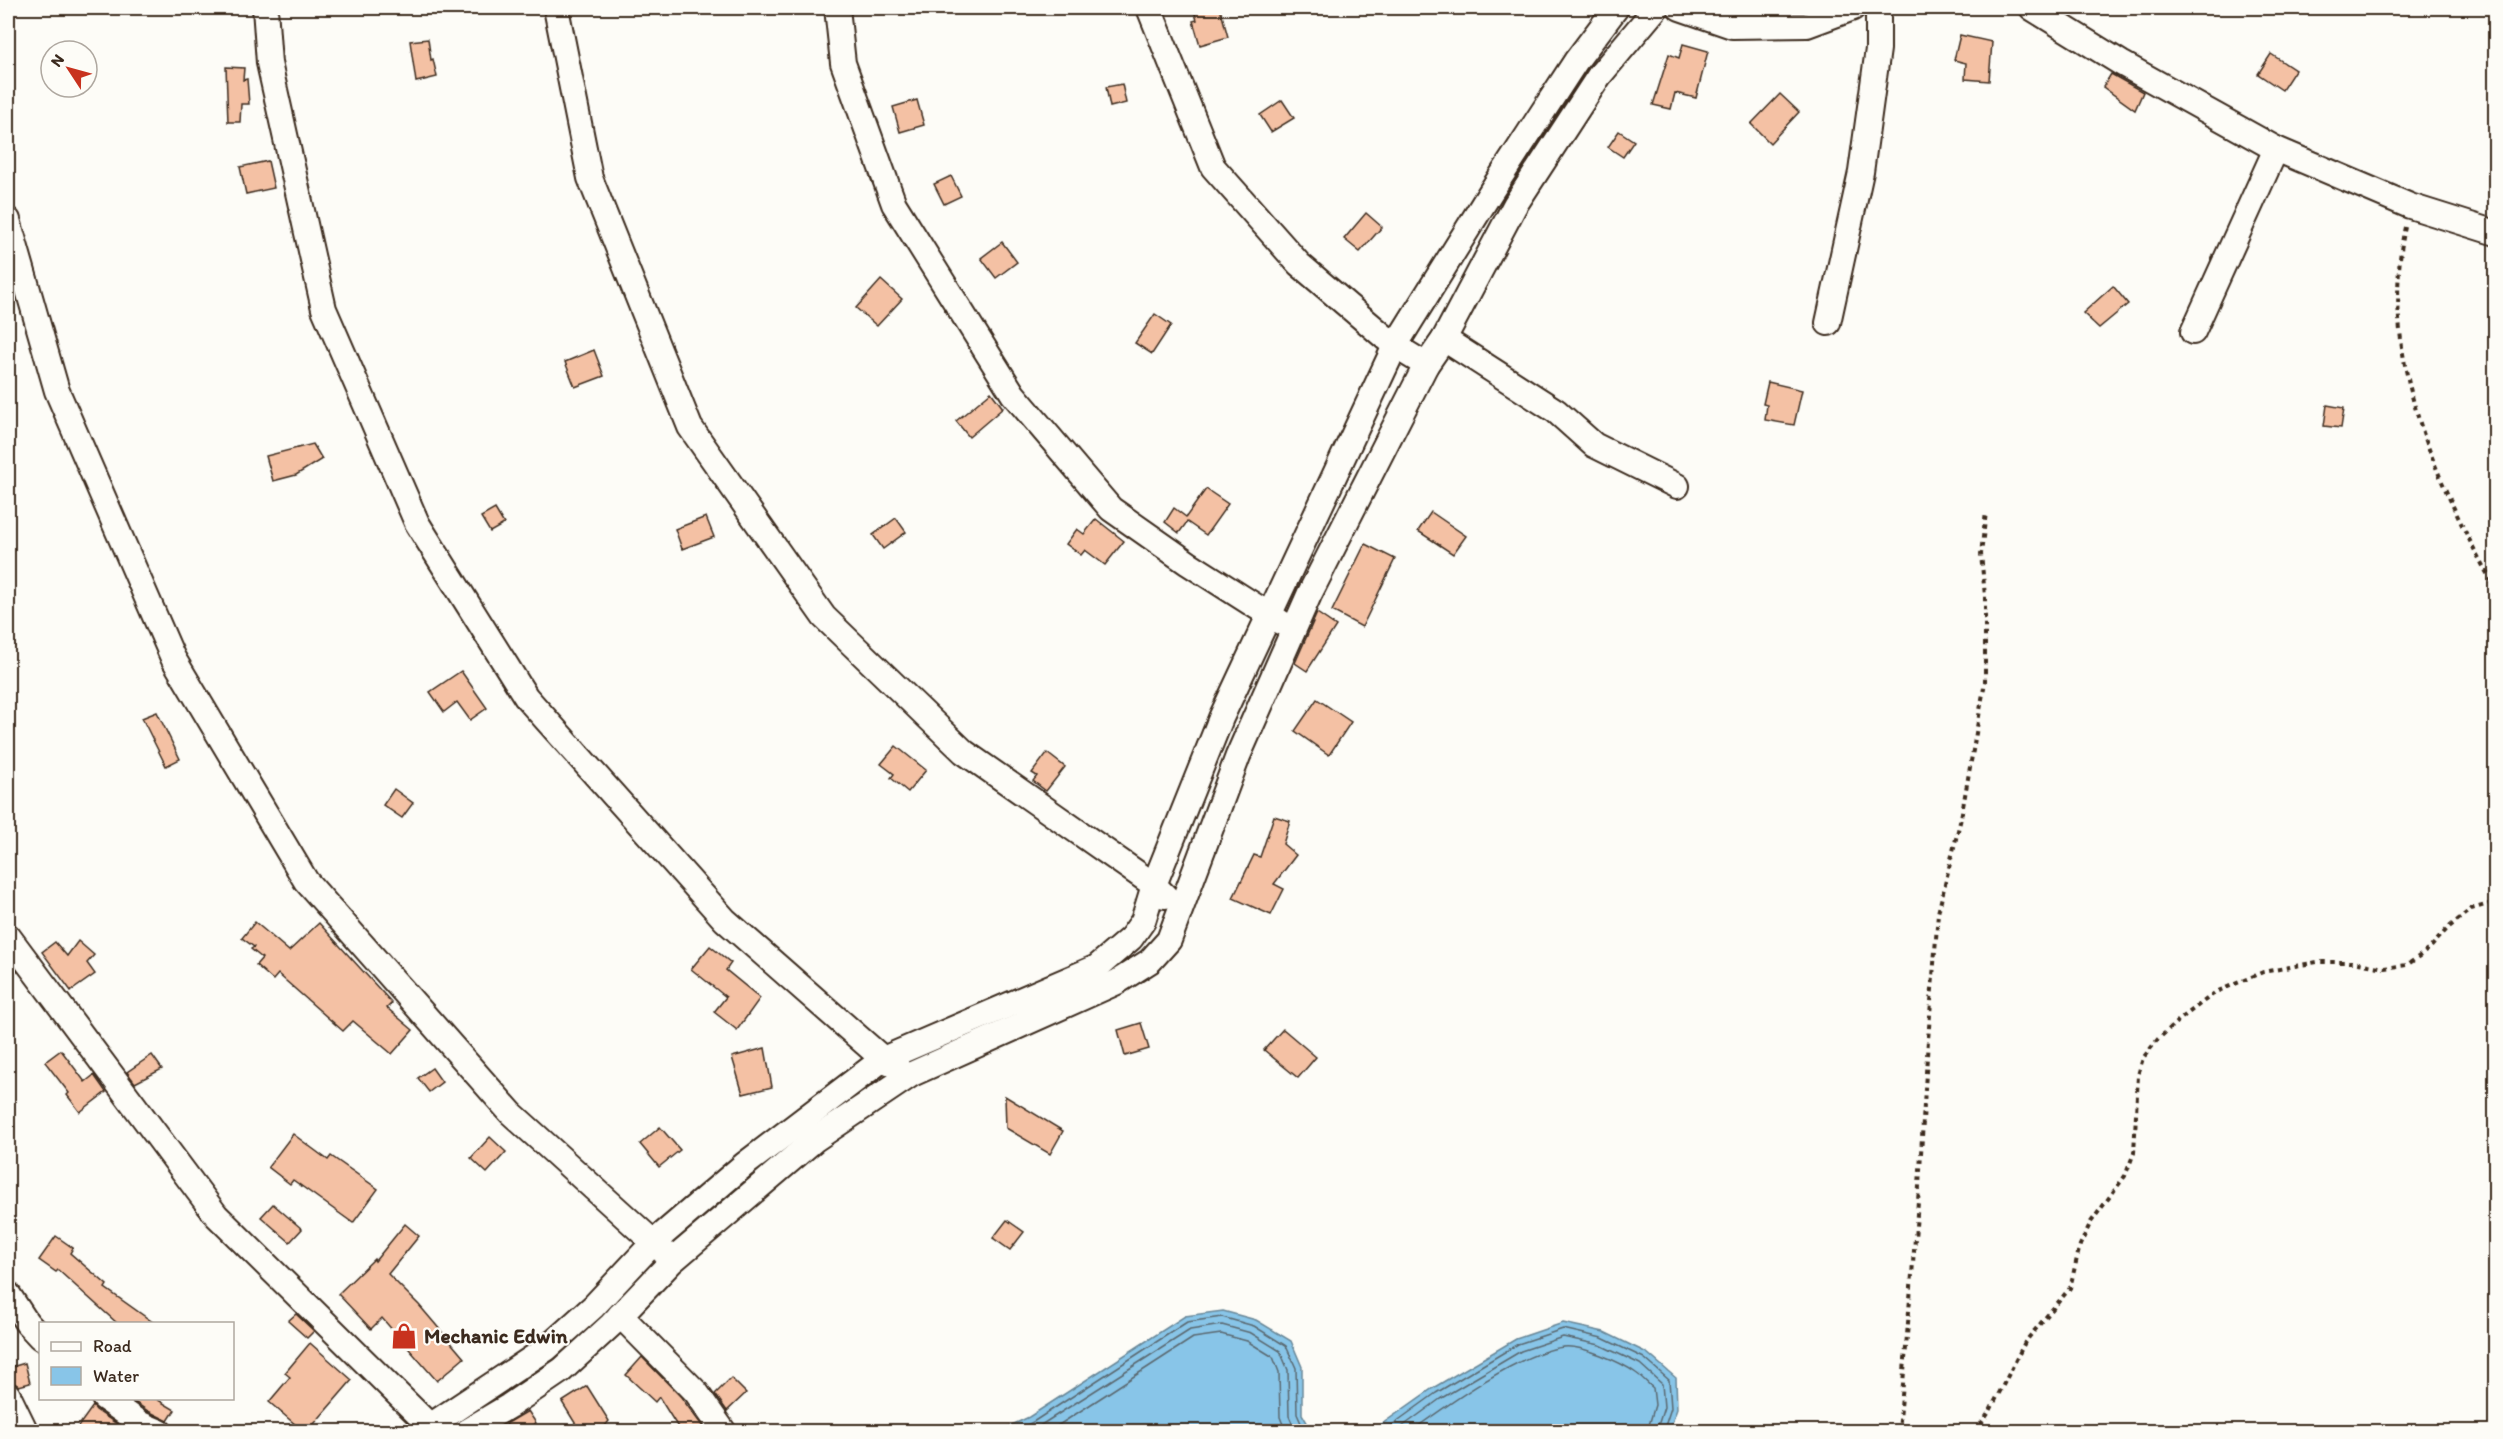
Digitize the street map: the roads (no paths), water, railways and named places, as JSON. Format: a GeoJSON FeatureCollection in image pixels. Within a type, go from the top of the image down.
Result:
{"type":"FeatureCollection","features":[{"type":"Feature","properties":{"kind":"street"},"geometry":{"type":"LineString","coordinates":[[265,8],[268,63],[324,309],[417,523],[526,697],[725,920],[883,1059],[912,1074]]}},
{"type":"Feature","properties":{"kind":"street"},"geometry":{"type":"LineString","coordinates":[[556,8],[590,178],[690,427],[824,616],[964,752],[1154,885],[1179,909]]}},
{"type":"Feature","properties":{"kind":"street"},"geometry":{"type":"LineString","coordinates":[[837,8],[843,63],[894,204],[1013,394],[1111,509],[1269,617],[1294,629]]}},
{"type":"Feature","properties":{"kind":"street"},"geometry":{"type":"LineString","coordinates":[[1149,8],[1213,167],[1299,264],[1395,345],[1426,365]]}},
{"type":"Feature","properties":{"kind":"street"},"geometry":{"type":"LineString","coordinates":[[8,936],[216,1215],[429,1429],[546,1349],[593,1306],[654,1242],[808,1114],[883,1059],[1097,967],[1131,938],[1143,921],[1154,885],[1221,718],[1395,345],[1557,91],[1616,8]]}},
{"type":"Feature","properties":{"kind":"street"},"geometry":{"type":"LineString","coordinates":[[465,1431],[509,1406],[562,1370],[620,1316],[672,1261],[814,1140],[912,1074],[1117,982],[1150,961],[1169,940],[1238,756],[1309,595],[1426,365],[1444,339],[1515,205],[1599,76],[1656,8]]}},
{"type":"Feature","properties":{"kind":"street"},"geometry":{"type":"LineString","coordinates":[[1680,8],[1732,26],[1807,25],[1853,8]]}},
{"type":"Feature","properties":{"kind":"street"},"geometry":{"type":"LineString","coordinates":[[1828,323],[1861,172],[1878,49],[1878,8]]}},
{"type":"Feature","properties":{"kind":"street"},"geometry":{"type":"LineString","coordinates":[[2032,8],[2121,63],[2276,149],[2410,206],[2496,233]]}},
{"type":"Feature","properties":{"kind":"street"},"geometry":{"type":"LineString","coordinates":[[2193,332],[2276,149]]}},
{"type":"Feature","properties":{"kind":"street"},"geometry":{"type":"LineString","coordinates":[[8,220],[57,392],[173,658],[306,881],[511,1113],[654,1242],[672,1261]]}},
{"type":"Feature","properties":{"kind":"street"},"geometry":{"type":"LineString","coordinates":[[1444,339],[1556,411],[1594,445],[1677,486]]}},
{"type":"Feature","properties":{"kind":"street"},"geometry":{"type":"LineString","coordinates":[[8,1294],[27,1323],[39,1336]]}},
{"type":"Feature","properties":{"kind":"street"},"geometry":{"type":"LineString","coordinates":[[620,1316],[696,1392],[724,1431]]}},
{"type":"Feature","properties":{"kind":"street"},"geometry":{"type":"LineString","coordinates":[[8,1395],[26,1431]]}},
{"type":"Feature","properties":{"kind":"street"},"geometry":{"type":"LineString","coordinates":[[107,1400],[141,1424],[160,1431]]}},
{"type":"Feature","properties":{"kind":"water"},"geometry":{"type":"Polygon","coordinates":[[[1223,1311],[1256,1320],[1291,1341],[1302,1367],[1302,1414],[1312,1431],[999,1431],[1029,1417],[1185,1316],[1223,1311]]]}},
{"type":"Feature","properties":{"kind":"water"},"geometry":{"type":"Polygon","coordinates":[[[1563,1323],[1604,1332],[1647,1353],[1676,1378],[1677,1409],[1669,1431],[1372,1431],[1433,1388],[1516,1339],[1563,1323]]]}},
{"type":"Feature","properties":{"kind":"place","name":"Mechanic Edwin"},"geometry":{"type":"Point","coordinates":[404,1336]}}]}
